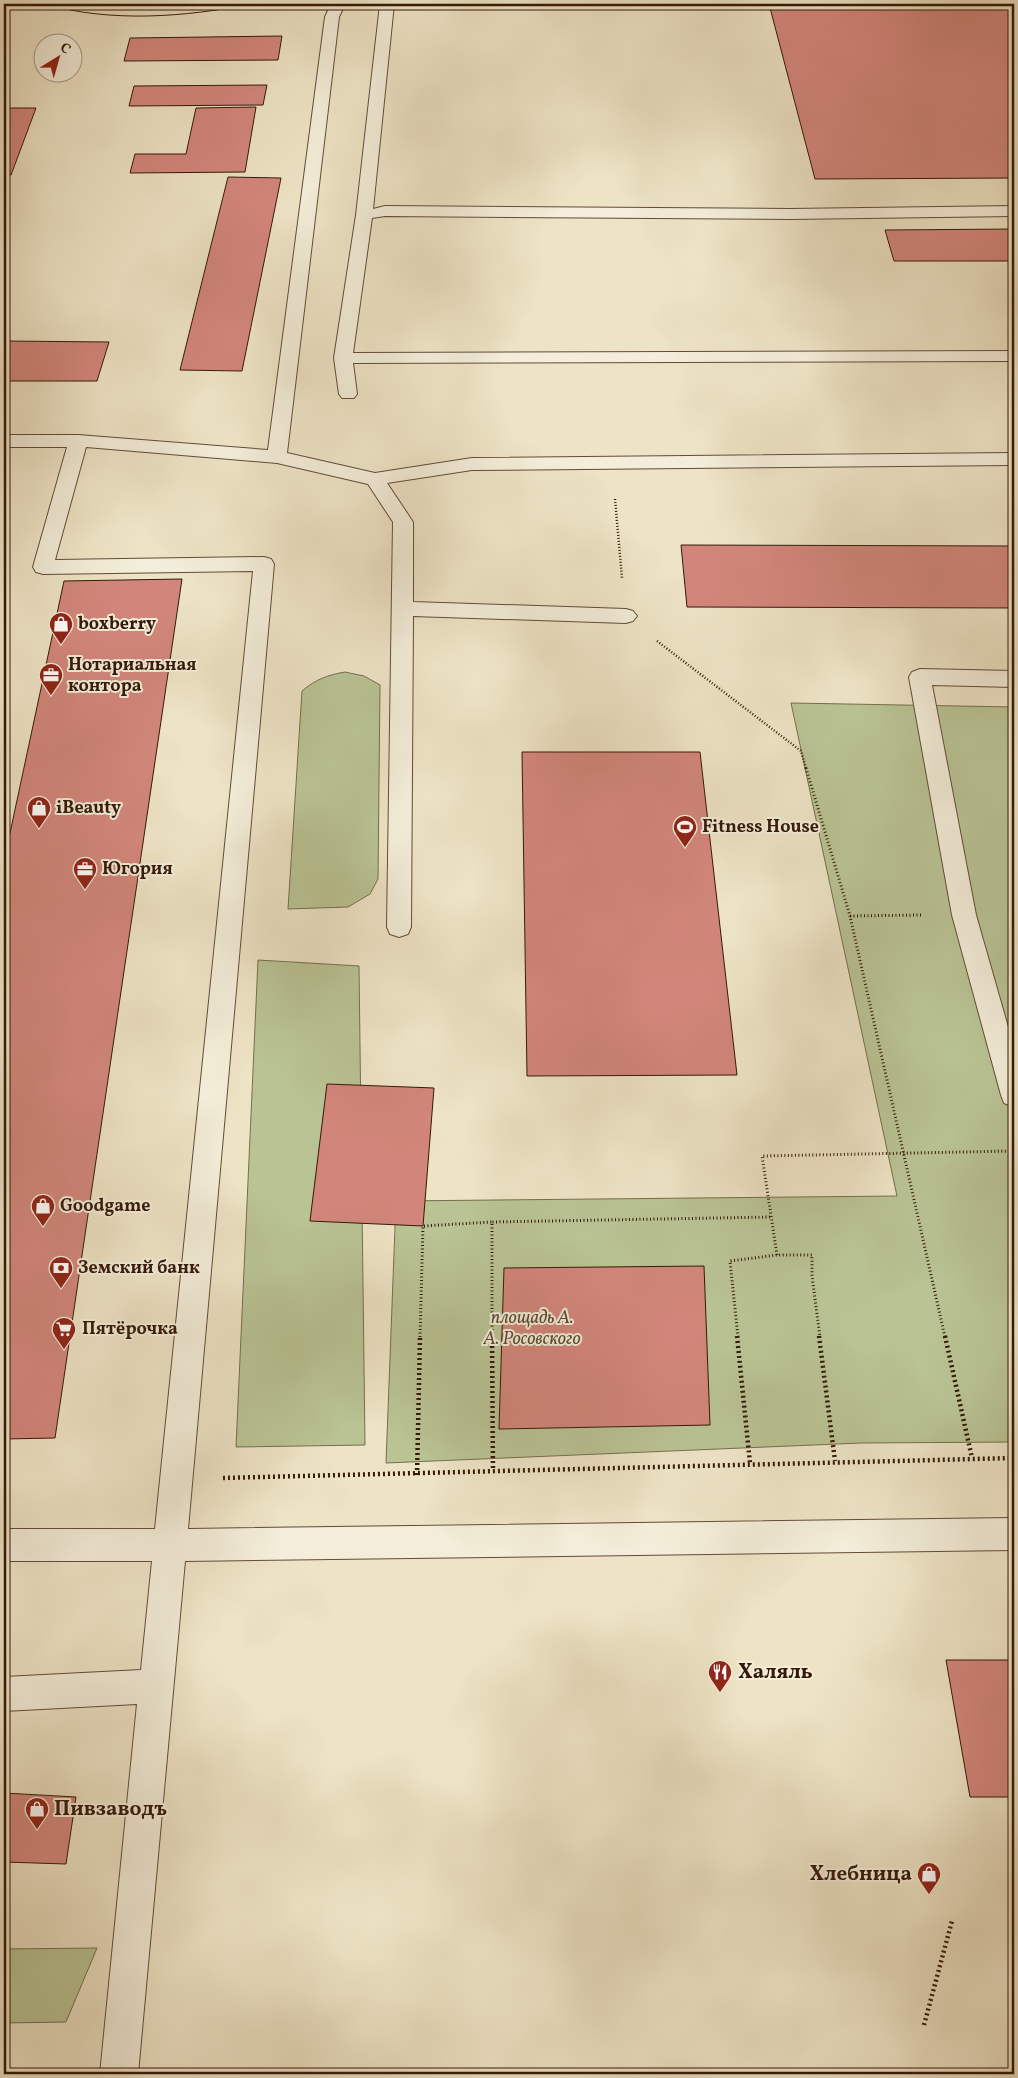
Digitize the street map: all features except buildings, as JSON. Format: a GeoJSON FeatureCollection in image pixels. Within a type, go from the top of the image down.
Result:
{"type":"FeatureCollection","features":[{"type":"Feature","properties":{"kind":"lane"},"geometry":{"type":"LineString","coordinates":[[278,457],[331,26],[338,4]]}},
{"type":"Feature","properties":{"kind":"lane"},"geometry":{"type":"LineString","coordinates":[[348,394],[343,358],[364,215],[387,4]]}},
{"type":"Feature","properties":{"kind":"lane"},"geometry":{"type":"LineString","coordinates":[[364,215],[385,211],[790,214],[1014,212]]}},
{"type":"Feature","properties":{"kind":"lane"},"geometry":{"type":"LineString","coordinates":[[343,358],[1014,356]]}},
{"type":"Feature","properties":{"kind":"lane"},"geometry":{"type":"LineString","coordinates":[[4,441],[78,441],[278,457],[376,479],[472,464],[611,461],[1014,459]]}},
{"type":"Feature","properties":{"kind":"lane"},"geometry":{"type":"LineString","coordinates":[[78,441],[43,567],[264,564],[119,2074]]}},
{"type":"Feature","properties":{"kind":"lane"},"geometry":{"type":"LineString","coordinates":[[376,479],[403,522],[398,927]]}},
{"type":"Feature","properties":{"kind":"lane"},"geometry":{"type":"LineString","coordinates":[[402,609],[626,616]]}},
{"type":"Feature","properties":{"kind":"lane"},"geometry":{"type":"LineString","coordinates":[[1014,679],[920,677],[964,915],[1014,1095]]}},
{"type":"Feature","properties":{"kind":"lane"},"geometry":{"type":"LineString","coordinates":[[4,1545],[170,1545],[1014,1534]]}},
{"type":"Feature","properties":{"kind":"lane"},"geometry":{"type":"LineString","coordinates":[[4,1694],[156,1686]]}},
{"type":"Feature","properties":{"kind":"path"},"geometry":{"type":"LineString","coordinates":[[611,461],[626,616],[801,751],[850,916],[972,1458]]}},
{"type":"Feature","properties":{"kind":"path"},"geometry":{"type":"LineString","coordinates":[[850,916],[964,915]]}},
{"type":"Feature","properties":{"kind":"path"},"geometry":{"type":"LineString","coordinates":[[777,1256],[762,1156],[1014,1151]]}},
{"type":"Feature","properties":{"kind":"path"},"geometry":{"type":"LineString","coordinates":[[417,1475],[423,1226],[492,1222],[772,1217]]}},
{"type":"Feature","properties":{"kind":"path"},"geometry":{"type":"LineString","coordinates":[[492,1222],[493,1471]]}},
{"type":"Feature","properties":{"kind":"path"},"geometry":{"type":"LineString","coordinates":[[750,1463],[730,1261],[777,1256],[812,1255],[812,1276],[835,1461]]}},
{"type":"Feature","properties":{"kind":"path"},"geometry":{"type":"LineString","coordinates":[[177,1479],[417,1475],[750,1463],[1014,1458]]}},
{"type":"Feature","properties":{"kind":"path"},"geometry":{"type":"LineString","coordinates":[[924,2025],[952,1921]]}},
{"type":"Feature","properties":{"kind":"green space"},"geometry":{"type":"Polygon","coordinates":[[[345,672],[364,676],[380,685],[378,879],[370,894],[348,907],[288,909],[302,691],[322,678],[345,672]]]}},
{"type":"Feature","properties":{"kind":"green space","name":"площадь А. А. Росовского"},"geometry":{"type":"Polygon","coordinates":[[[791,703],[1014,707],[1014,1442],[861,1443],[386,1463],[396,1201],[897,1196],[791,703]]]}},
{"type":"Feature","properties":{"kind":"green space"},"geometry":{"type":"Polygon","coordinates":[[[258,960],[359,966],[365,1445],[236,1447],[258,960]]]}},
{"type":"Feature","properties":{"kind":"green space"},"geometry":{"type":"Polygon","coordinates":[[[97,1948],[66,2022],[4,2023],[4,1949],[97,1948]]]}},
{"type":"Feature","properties":{"kind":"tram line"},"geometry":{"type":"LineString","coordinates":[[45,4],[70,10],[122,16],[174,15],[252,4]]}},
{"type":"Feature","properties":{"kind":"place","name":"boxberry"},"geometry":{"type":"Point","coordinates":[61,645]}},
{"type":"Feature","properties":{"kind":"place","name":"Нотариальная контора"},"geometry":{"type":"Point","coordinates":[51,696]}},
{"type":"Feature","properties":{"kind":"place","name":"iBeauty"},"geometry":{"type":"Point","coordinates":[39,829]}},
{"type":"Feature","properties":{"kind":"place","name":"Fitness House"},"geometry":{"type":"Point","coordinates":[685,848]}},
{"type":"Feature","properties":{"kind":"place","name":"Югория"},"geometry":{"type":"Point","coordinates":[85,890]}},
{"type":"Feature","properties":{"kind":"place","name":"Goodgame"},"geometry":{"type":"Point","coordinates":[43,1227]}},
{"type":"Feature","properties":{"kind":"place","name":"Земский банк"},"geometry":{"type":"Point","coordinates":[61,1289]}},
{"type":"Feature","properties":{"kind":"place","name":"Пятёрочка"},"geometry":{"type":"Point","coordinates":[64,1350]}},
{"type":"Feature","properties":{"kind":"place","name":"Халяль"},"geometry":{"type":"Point","coordinates":[720,1693]}},
{"type":"Feature","properties":{"kind":"place","name":"Пивзаводъ"},"geometry":{"type":"Point","coordinates":[37,1830]}},
{"type":"Feature","properties":{"kind":"place","name":"Хлебница"},"geometry":{"type":"Point","coordinates":[929,1895]}}]}
